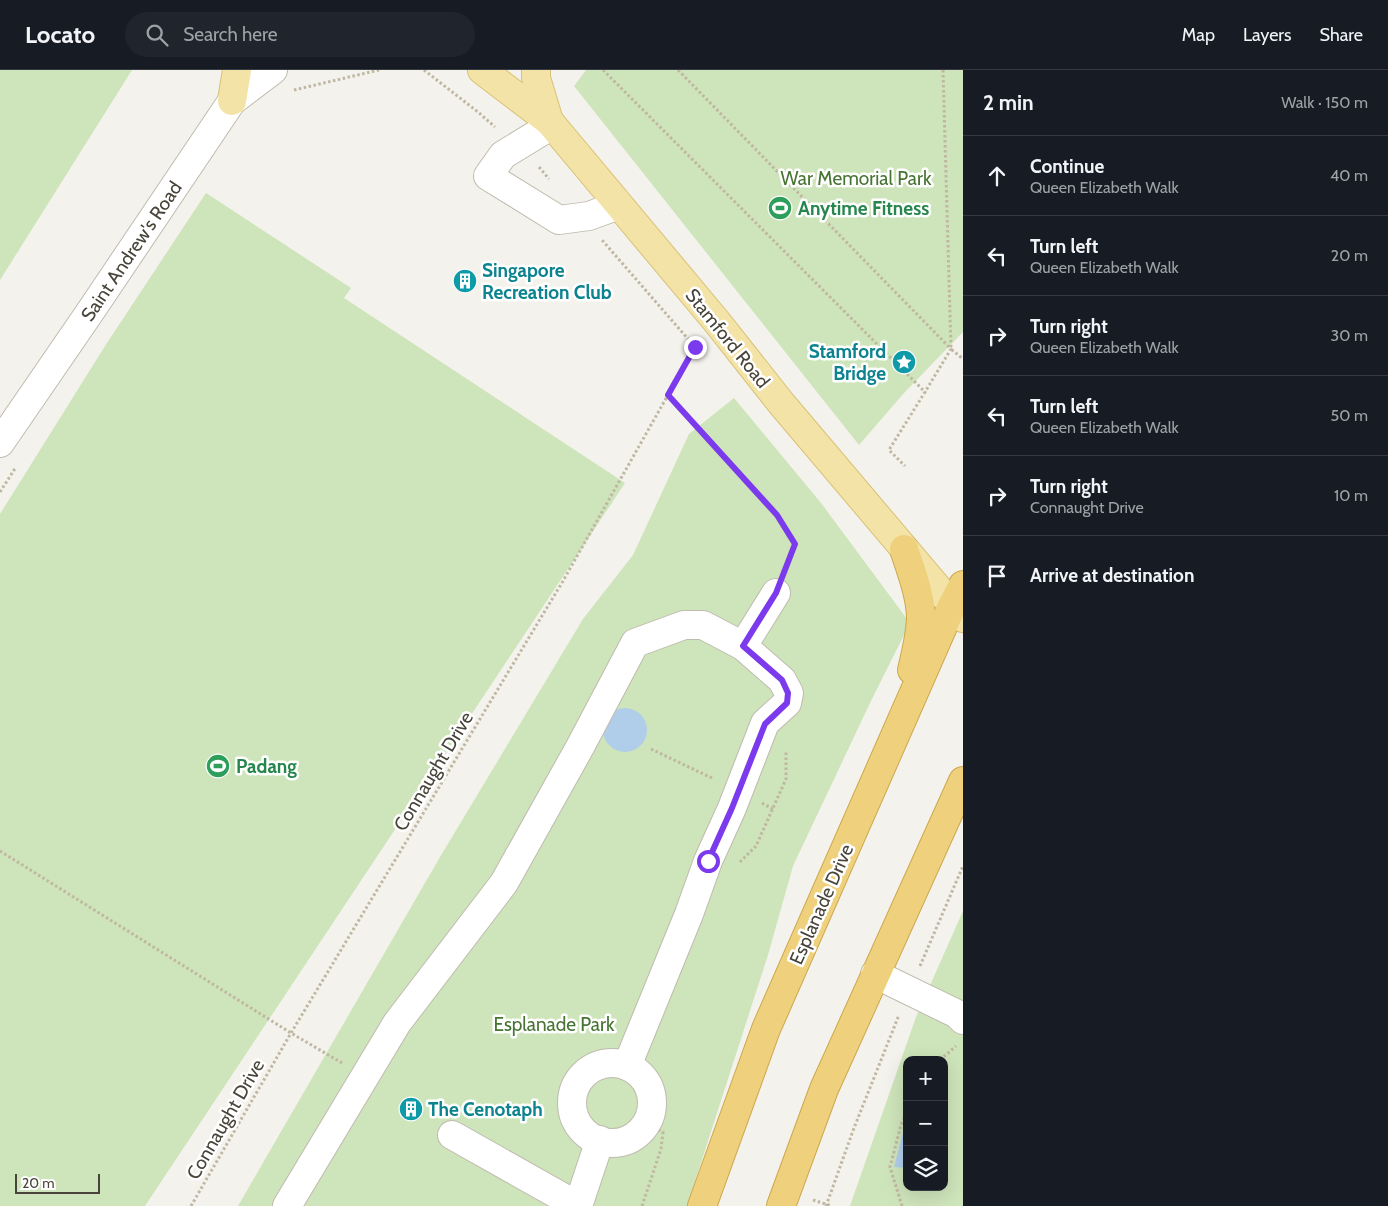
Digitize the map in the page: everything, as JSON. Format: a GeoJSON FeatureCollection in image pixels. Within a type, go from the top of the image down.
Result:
{"type":"FeatureCollection","features":[{"type":"Feature","properties":{"kind":"highway"},"geometry":{"type":"LineString","coordinates":[[891,744],[917,652],[921,617],[915,582],[904,549]]}},
{"type":"Feature","properties":{"kind":"highway","name":"Esplanade Drive"},"geometry":{"type":"LineString","coordinates":[[702,1206],[766,1029],[891,744],[959,603]]}},
{"type":"Feature","properties":{"kind":"highway"},"geometry":{"type":"LineString","coordinates":[[781,1206],[824,1089],[963,781]]}},
{"type":"Feature","properties":{"kind":"main road"},"geometry":{"type":"LineString","coordinates":[[232,101],[237,70]]}},
{"type":"Feature","properties":{"kind":"main road","name":"Stamford Road"},"geometry":{"type":"LineString","coordinates":[[482,70],[550,123],[904,549],[959,603]]}},
{"type":"Feature","properties":{"kind":"main road"},"geometry":{"type":"LineString","coordinates":[[536,70],[536,78],[550,123]]}},
{"type":"Feature","properties":{"kind":"street","name":"Saint Andrew's Road"},"geometry":{"type":"LineString","coordinates":[[0,442],[232,101],[280,81]]}},
{"type":"Feature","properties":{"kind":"street"},"geometry":{"type":"LineString","coordinates":[[550,123],[503,154],[488,176],[559,220],[589,216],[619,205]]}},
{"type":"Feature","properties":{"kind":"street"},"geometry":{"type":"LineString","coordinates":[[743,646],[776,593]]}},
{"type":"Feature","properties":{"kind":"street"},"geometry":{"type":"LineString","coordinates":[[287,1206],[397,1023],[504,883],[580,747],[635,643],[684,625],[702,625],[743,646],[782,680],[788,693],[787,703],[765,724],[732,808],[708,861],[689,914],[627,1066]]}},
{"type":"Feature","properties":{"kind":"street"},"geometry":{"type":"LineString","coordinates":[[875,974],[957,1014],[963,1030]]}},
{"type":"Feature","properties":{"kind":"street"},"geometry":{"type":"LineString","coordinates":[[613,1063],[627,1066],[641,1075],[650,1090],[652,1109],[647,1123],[635,1135],[625,1140],[612,1142],[600,1140],[586,1132],[579,1124],[573,1109],[574,1092],[584,1075],[598,1066],[613,1063]]}},
{"type":"Feature","properties":{"kind":"street"},"geometry":{"type":"LineString","coordinates":[[452,1135],[578,1206],[600,1140]]}},
{"type":"Feature","properties":{"kind":"path"},"geometry":{"type":"LineString","coordinates":[[280,81],[379,70]]}},
{"type":"Feature","properties":{"kind":"path"},"geometry":{"type":"LineString","coordinates":[[603,70],[925,392]]}},
{"type":"Feature","properties":{"kind":"path"},"geometry":{"type":"LineString","coordinates":[[678,70],[963,360]]}},
{"type":"Feature","properties":{"kind":"path"},"geometry":{"type":"LineString","coordinates":[[906,466],[889,450],[951,349],[943,70]]}},
{"type":"Feature","properties":{"kind":"path","name":"Connaught Drive"},"geometry":{"type":"LineString","coordinates":[[191,1206],[291,1033],[563,581],[695,347]]}},
{"type":"Feature","properties":{"kind":"path"},"geometry":{"type":"LineString","coordinates":[[668,395],[777,515],[795,544],[776,593]]}},
{"type":"Feature","properties":{"kind":"path"},"geometry":{"type":"LineString","coordinates":[[0,492],[16,466]]}},
{"type":"Feature","properties":{"kind":"path"},"geometry":{"type":"LineString","coordinates":[[0,851],[291,1033],[365,1076]]}},
{"type":"Feature","properties":{"kind":"path"},"geometry":{"type":"LineString","coordinates":[[943,1056],[963,1030]]}},
{"type":"Feature","properties":{"kind":"path"},"geometry":{"type":"LineString","coordinates":[[902,1206],[902,1200],[890,1167],[903,1121]]}},
{"type":"Feature","properties":{"kind":"path"},"geometry":{"type":"LineString","coordinates":[[642,1206],[661,1149],[663,1132],[647,1123]]}},
{"type":"Feature","properties":{"kind":"path"},"geometry":{"type":"LineString","coordinates":[[826,1206],[854,1128]]}},
{"type":"Feature","properties":{"kind":"green space"},"geometry":{"type":"Polygon","coordinates":[[[0,70],[132,70],[0,280],[0,70]]]}},
{"type":"Feature","properties":{"kind":"green space","name":"War Memorial Park"},"geometry":{"type":"Polygon","coordinates":[[[586,70],[963,70],[963,332],[904,393],[859,445],[574,86],[586,70]]]}},
{"type":"Feature","properties":{"kind":"green space","name":"Padang"},"geometry":{"type":"Polygon","coordinates":[[[206,193],[351,288],[344,298],[625,483],[145,1206],[0,1206],[0,514],[105,346],[206,193]]]}},
{"type":"Feature","properties":{"kind":"green space","name":"Esplanade Park"},"geometry":{"type":"Polygon","coordinates":[[[734,398],[821,503],[910,623],[793,866],[768,955],[687,1206],[238,1206],[440,857],[583,619],[633,555],[689,434],[734,398]]]}},
{"type":"Feature","properties":{"kind":"green space"},"geometry":{"type":"Polygon","coordinates":[[[963,911],[963,1206],[850,1206],[916,1017],[963,911]]]}},
{"type":"Feature","properties":{"kind":"water"},"geometry":{"type":"Polygon","coordinates":[[[625,708],[637,712],[643,718],[647,730],[643,742],[637,748],[625,752],[613,748],[607,742],[603,730],[607,718],[613,712],[625,708]]]}},
{"type":"Feature","properties":{"kind":"water"},"geometry":{"type":"Polygon","coordinates":[[[903,1133],[903,1168],[894,1167],[903,1133]]]}},
{"type":"Feature","properties":{"kind":"place","name":"Anytime Fitness"},"geometry":{"type":"Point","coordinates":[780,208]}},
{"type":"Feature","properties":{"kind":"place","name":"Singapore Recreation Club"},"geometry":{"type":"Point","coordinates":[465,281]}},
{"type":"Feature","properties":{"kind":"place","name":"Stamford Bridge"},"geometry":{"type":"Point","coordinates":[904,362]}},
{"type":"Feature","properties":{"kind":"place","name":"Padang"},"geometry":{"type":"Point","coordinates":[218,766]}},
{"type":"Feature","properties":{"kind":"place","name":"The Cenotaph"},"geometry":{"type":"Point","coordinates":[411,1109]}},
{"type":"Feature","properties":{"kind":"route"},"geometry":{"type":"LineString","coordinates":[[695,347],[668,395],[777,515],[795,544],[776,593],[743,646],[782,680],[788,693],[787,703],[765,724],[732,808],[708,861]]}}]}
